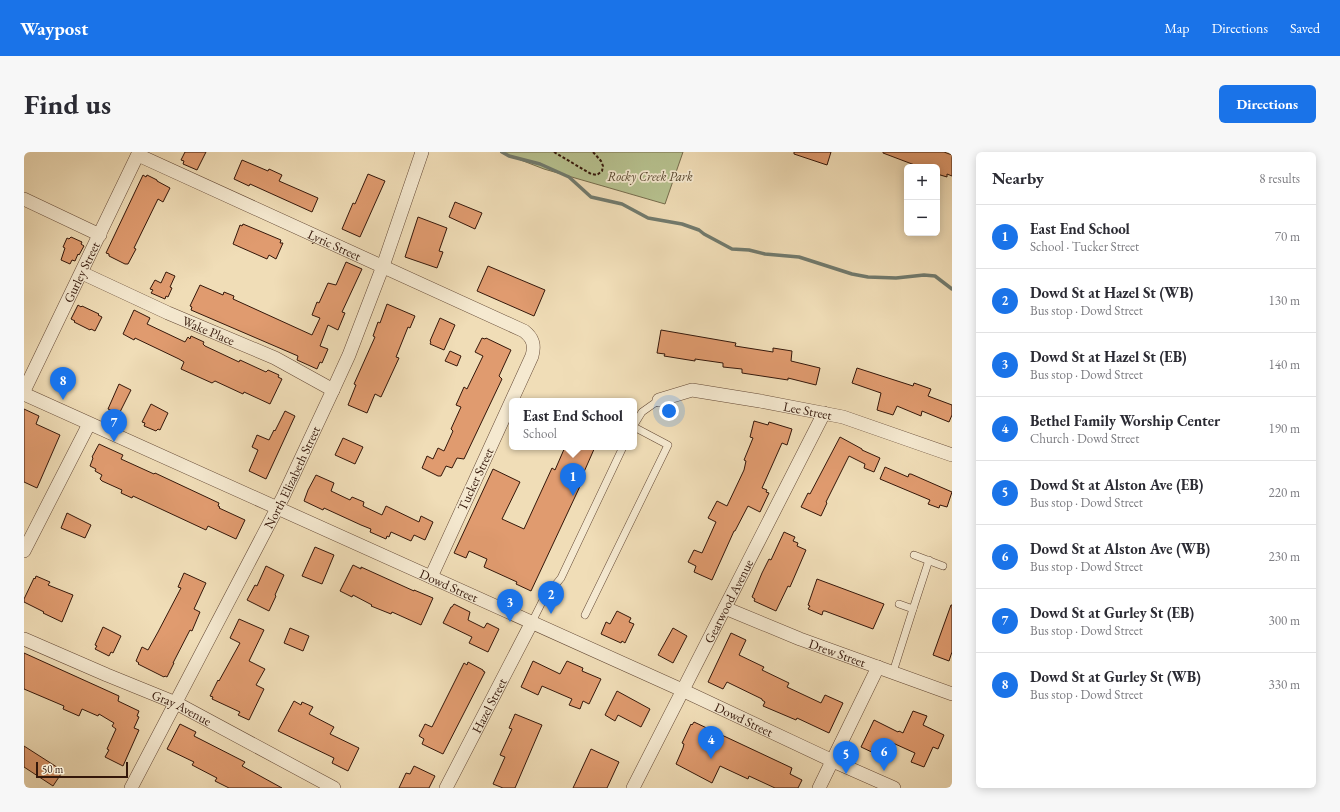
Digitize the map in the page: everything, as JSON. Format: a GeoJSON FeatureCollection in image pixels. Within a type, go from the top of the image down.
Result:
{"type":"FeatureCollection","features":[{"type":"Feature","properties":{"kind":"street","name":"North Elizabeth Street"},"geometry":{"type":"LineString","coordinates":[[131,788],[277,508],[333,390],[349,355],[383,266],[422,152]]}},
{"type":"Feature","properties":{"kind":"street","name":"Lyric Street"},"geometry":{"type":"LineString","coordinates":[[139,153],[524,331],[531,336]]}},
{"type":"Feature","properties":{"kind":"street","name":"Gurley Street"},"geometry":{"type":"LineString","coordinates":[[24,393],[139,153]]}},
{"type":"Feature","properties":{"kind":"street"},"geometry":{"type":"LineString","coordinates":[[24,199],[100,235]]}},
{"type":"Feature","properties":{"kind":"street","name":"Wake Place"},"geometry":{"type":"LineString","coordinates":[[82,273],[168,313],[275,358],[333,390]]}},
{"type":"Feature","properties":{"kind":"street","name":"Tucker Street"},"geometry":{"type":"LineString","coordinates":[[513,398],[532,356],[534,347],[531,336]]}},
{"type":"Feature","properties":{"kind":"street","name":"Lee Street"},"geometry":{"type":"LineString","coordinates":[[660,400],[692,390],[824,413],[865,424],[952,455]]}},
{"type":"Feature","properties":{"kind":"street","name":"Dowd Street"},"geometry":{"type":"LineString","coordinates":[[24,393],[89,424],[682,690],[894,788]]}},
{"type":"Feature","properties":{"kind":"street","name":"Tucker Street"},"geometry":{"type":"LineString","coordinates":[[431,577],[509,406]]}},
{"type":"Feature","properties":{"kind":"street","name":"Gearwood Avenue"},"geometry":{"type":"LineString","coordinates":[[633,788],[824,413]]}},
{"type":"Feature","properties":{"kind":"street"},"geometry":{"type":"LineString","coordinates":[[24,551],[89,424]]}},
{"type":"Feature","properties":{"kind":"street","name":"Drew Street"},"geometry":{"type":"LineString","coordinates":[[725,608],[800,639],[952,694]]}},
{"type":"Feature","properties":{"kind":"street","name":"Hazel Street"},"geometry":{"type":"LineString","coordinates":[[446,788],[532,622]]}},
{"type":"Feature","properties":{"kind":"street","name":"Gray Avenue"},"geometry":{"type":"LineString","coordinates":[[24,638],[107,675],[176,703],[334,788]]}},
{"type":"Feature","properties":{"kind":"street"},"geometry":{"type":"LineString","coordinates":[[819,788],[878,667]]}},
{"type":"Feature","properties":{"kind":"lane"},"geometry":{"type":"LineString","coordinates":[[637,421],[642,412],[660,400]]}},
{"type":"Feature","properties":{"kind":"lane"},"geometry":{"type":"LineString","coordinates":[[585,614],[668,446],[637,428]]}},
{"type":"Feature","properties":{"kind":"lane"},"geometry":{"type":"LineString","coordinates":[[532,622],[543,600],[560,578],[622,450]]}},
{"type":"Feature","properties":{"kind":"lane"},"geometry":{"type":"LineString","coordinates":[[914,555],[943,566]]}},
{"type":"Feature","properties":{"kind":"lane"},"geometry":{"type":"LineString","coordinates":[[893,672],[929,560]]}},
{"type":"Feature","properties":{"kind":"lane"},"geometry":{"type":"LineString","coordinates":[[899,604],[913,609]]}},
{"type":"Feature","properties":{"kind":"path"},"geometry":{"type":"LineString","coordinates":[[554,152],[591,174],[597,175],[602,171],[604,166],[593,152]]}},
{"type":"Feature","properties":{"kind":"green space","name":"Rocky Creek Park"},"geometry":{"type":"Polygon","coordinates":[[[500,152],[683,152],[665,204],[544,169],[500,152]]]}},
{"type":"Feature","properties":{"kind":"building"},"geometry":{"type":"Polygon","coordinates":[[[185,152],[206,152],[197,170],[183,164],[184,161],[181,160],[185,152]]]}},
{"type":"Feature","properties":{"kind":"building"},"geometry":{"type":"Polygon","coordinates":[[[794,152],[831,152],[827,165],[794,154],[794,152]]]}},
{"type":"Feature","properties":{"kind":"building"},"geometry":{"type":"Polygon","coordinates":[[[944,152],[952,155],[952,176],[947,174],[947,177],[940,175],[940,164],[912,164],[883,153],[944,152]]]}},
{"type":"Feature","properties":{"kind":"building"},"geometry":{"type":"Polygon","coordinates":[[[242,160],[282,175],[279,181],[318,198],[312,212],[250,184],[249,186],[234,179],[242,160]]]}},
{"type":"Feature","properties":{"kind":"building"},"geometry":{"type":"Polygon","coordinates":[[[368,174],[385,181],[360,237],[342,229],[368,174]]]}},
{"type":"Feature","properties":{"kind":"building"},"geometry":{"type":"Polygon","coordinates":[[[143,175],[146,177],[147,175],[170,188],[163,202],[158,199],[134,248],[136,249],[128,264],[125,264],[106,253],[143,175]]]}},
{"type":"Feature","properties":{"kind":"building"},"geometry":{"type":"Polygon","coordinates":[[[455,202],[482,213],[475,229],[449,217],[455,202]]]}},
{"type":"Feature","properties":{"kind":"building"},"geometry":{"type":"Polygon","coordinates":[[[418,217],[447,228],[439,251],[443,252],[437,268],[405,257],[418,217]]]}},
{"type":"Feature","properties":{"kind":"building"},"geometry":{"type":"Polygon","coordinates":[[[243,224],[281,240],[280,243],[283,243],[276,259],[269,255],[267,259],[233,244],[240,225],[242,226],[243,224]]]}},
{"type":"Feature","properties":{"kind":"building"},"geometry":{"type":"Polygon","coordinates":[[[71,237],[82,242],[81,244],[84,246],[75,261],[72,260],[70,264],[61,260],[65,248],[63,247],[67,238],[69,239],[71,237]]]}},
{"type":"Feature","properties":{"kind":"building"},"geometry":{"type":"Polygon","coordinates":[[[346,262],[362,269],[342,312],[345,313],[338,330],[328,325],[320,346],[328,349],[322,363],[320,362],[317,369],[297,360],[298,356],[191,310],[192,307],[190,306],[200,285],[223,295],[224,292],[234,296],[233,299],[312,335],[320,318],[312,315],[317,302],[319,303],[328,283],[336,285],[346,262]]]}},
{"type":"Feature","properties":{"kind":"building"},"geometry":{"type":"Polygon","coordinates":[[[488,266],[545,290],[534,316],[477,291],[488,266]]]}},
{"type":"Feature","properties":{"kind":"building"},"geometry":{"type":"Polygon","coordinates":[[[166,272],[175,276],[170,287],[172,288],[168,297],[166,296],[165,299],[151,293],[153,290],[150,289],[155,280],[161,283],[166,272]]]}},
{"type":"Feature","properties":{"kind":"building"},"geometry":{"type":"Polygon","coordinates":[[[387,304],[415,316],[410,328],[408,327],[396,357],[399,358],[381,397],[375,394],[367,413],[348,405],[356,385],[354,384],[375,337],[373,336],[378,322],[380,323],[387,304]]]}},
{"type":"Feature","properties":{"kind":"building"},"geometry":{"type":"Polygon","coordinates":[[[78,305],[99,314],[98,315],[102,317],[95,331],[74,322],[75,321],[71,319],[78,305]]]}},
{"type":"Feature","properties":{"kind":"building"},"geometry":{"type":"Polygon","coordinates":[[[134,310],[150,318],[147,324],[185,342],[188,337],[190,339],[191,336],[204,342],[203,344],[205,346],[239,362],[240,360],[266,372],[268,370],[279,375],[278,377],[282,379],[270,404],[215,381],[212,383],[181,369],[184,362],[135,338],[134,340],[123,334],[134,310]]]}},
{"type":"Feature","properties":{"kind":"building"},"geometry":{"type":"Polygon","coordinates":[[[440,318],[455,325],[444,350],[430,344],[440,318]]]}},
{"type":"Feature","properties":{"kind":"building"},"geometry":{"type":"Polygon","coordinates":[[[661,330],[736,343],[735,346],[773,352],[773,348],[792,351],[791,361],[820,368],[816,385],[788,378],[788,380],[742,373],[742,369],[723,367],[723,363],[695,359],[695,361],[664,356],[665,354],[657,353],[661,330]]]}},
{"type":"Feature","properties":{"kind":"building"},"geometry":{"type":"Polygon","coordinates":[[[482,338],[486,338],[511,350],[499,376],[502,379],[464,459],[457,458],[452,468],[446,466],[441,476],[438,476],[422,468],[427,456],[433,459],[438,448],[444,451],[453,431],[451,429],[461,407],[456,405],[464,387],[467,389],[483,356],[475,352],[482,338]]]}},
{"type":"Feature","properties":{"kind":"building"},"geometry":{"type":"Polygon","coordinates":[[[450,351],[461,356],[457,366],[445,361],[450,351]]]}},
{"type":"Feature","properties":{"kind":"building"},"geometry":{"type":"Polygon","coordinates":[[[857,368],[913,386],[914,383],[931,389],[928,396],[952,405],[952,415],[949,422],[922,411],[921,416],[897,406],[893,415],[877,410],[881,393],[852,383],[857,368]]]}},
{"type":"Feature","properties":{"kind":"building"},"geometry":{"type":"Polygon","coordinates":[[[119,384],[131,390],[119,414],[108,409],[119,384]]]}},
{"type":"Feature","properties":{"kind":"building"},"geometry":{"type":"Polygon","coordinates":[[[151,404],[168,413],[160,430],[158,429],[156,431],[144,426],[145,423],[142,422],[151,404]]]}},
{"type":"Feature","properties":{"kind":"building"},"geometry":{"type":"Polygon","coordinates":[[[24,409],[39,416],[36,424],[60,435],[37,488],[24,482],[24,409]]]}},
{"type":"Feature","properties":{"kind":"building"},"geometry":{"type":"Polygon","coordinates":[[[285,411],[295,416],[266,479],[249,471],[258,450],[252,447],[257,435],[269,440],[285,411]]]}},
{"type":"Feature","properties":{"kind":"building"},"geometry":{"type":"Polygon","coordinates":[[[754,421],[768,425],[769,422],[792,429],[787,445],[782,443],[762,488],[767,490],[766,492],[769,493],[760,512],[748,506],[734,531],[712,580],[694,572],[696,566],[688,562],[694,550],[702,553],[716,522],[708,518],[717,501],[727,506],[744,470],[746,461],[744,460],[753,438],[750,437],[754,421]]]}},
{"type":"Feature","properties":{"kind":"building"},"geometry":{"type":"Polygon","coordinates":[[[840,437],[862,450],[880,458],[874,472],[864,468],[865,464],[849,456],[826,502],[827,503],[821,516],[801,507],[808,493],[810,494],[840,437]]]}},
{"type":"Feature","properties":{"kind":"building"},"geometry":{"type":"Polygon","coordinates":[[[343,438],[363,447],[355,464],[335,455],[343,438]]]}},
{"type":"Feature","properties":{"kind":"building"},"geometry":{"type":"Polygon","coordinates":[[[99,444],[123,455],[121,459],[219,503],[219,508],[245,520],[236,539],[208,526],[206,530],[133,496],[132,498],[121,493],[122,490],[102,481],[100,479],[102,475],[90,466],[92,457],[99,444]]]}},
{"type":"Feature","properties":{"kind":"building"},"geometry":{"type":"Polygon","coordinates":[[[564,450],[594,450],[580,481],[582,482],[531,591],[516,584],[517,582],[484,567],[487,559],[469,551],[466,558],[454,553],[493,469],[520,482],[502,519],[524,529],[552,468],[555,470],[564,450]]]}},
{"type":"Feature","properties":{"kind":"building"},"geometry":{"type":"Polygon","coordinates":[[[885,467],[908,477],[909,474],[911,474],[952,492],[947,507],[940,505],[939,508],[928,504],[930,500],[880,479],[885,467]]]}},
{"type":"Feature","properties":{"kind":"building"},"geometry":{"type":"Polygon","coordinates":[[[316,475],[334,483],[331,491],[350,500],[352,497],[364,502],[363,506],[382,515],[386,506],[419,522],[421,516],[433,522],[425,540],[414,535],[411,541],[391,532],[389,537],[387,536],[386,539],[370,532],[371,529],[324,508],[323,510],[304,501],[316,475]]]}},
{"type":"Feature","properties":{"kind":"building"},"geometry":{"type":"Polygon","coordinates":[[[67,513],[91,525],[85,538],[61,528],[67,513]]]}},
{"type":"Feature","properties":{"kind":"building"},"geometry":{"type":"Polygon","coordinates":[[[784,532],[795,537],[793,541],[798,543],[797,546],[806,550],[790,587],[788,586],[776,611],[754,601],[755,599],[752,597],[762,573],[769,559],[771,560],[784,532]]]}},
{"type":"Feature","properties":{"kind":"building"},"geometry":{"type":"Polygon","coordinates":[[[315,547],[334,555],[322,584],[302,576],[315,547]]]}},
{"type":"Feature","properties":{"kind":"building"},"geometry":{"type":"Polygon","coordinates":[[[353,565],[361,569],[361,567],[433,598],[421,625],[392,612],[391,614],[371,606],[372,605],[353,595],[352,597],[340,591],[353,565]]]}},
{"type":"Feature","properties":{"kind":"building"},"geometry":{"type":"Polygon","coordinates":[[[266,566],[284,575],[269,611],[247,600],[255,585],[257,586],[266,566]]]}},
{"type":"Feature","properties":{"kind":"building"},"geometry":{"type":"Polygon","coordinates":[[[184,573],[206,583],[194,609],[200,612],[192,631],[190,630],[167,677],[164,677],[138,664],[139,663],[136,661],[142,647],[148,650],[158,632],[181,588],[178,587],[184,573]]]}},
{"type":"Feature","properties":{"kind":"building"},"geometry":{"type":"Polygon","coordinates":[[[36,576],[50,582],[48,585],[73,595],[62,622],[24,602],[24,599],[36,576]]]}},
{"type":"Feature","properties":{"kind":"building"},"geometry":{"type":"Polygon","coordinates":[[[817,579],[884,604],[873,629],[825,611],[823,611],[822,615],[808,609],[817,579]]]}},
{"type":"Feature","properties":{"kind":"building"},"geometry":{"type":"Polygon","coordinates":[[[454,604],[470,612],[468,620],[484,628],[487,623],[499,629],[488,652],[469,643],[472,637],[443,623],[454,604]]]}},
{"type":"Feature","properties":{"kind":"building"},"geometry":{"type":"Polygon","coordinates":[[[951,605],[952,652],[949,661],[933,655],[951,605]]]}},
{"type":"Feature","properties":{"kind":"building"},"geometry":{"type":"Polygon","coordinates":[[[617,611],[631,618],[629,622],[634,624],[625,643],[622,641],[621,643],[601,634],[606,622],[610,624],[617,611]]]}},
{"type":"Feature","properties":{"kind":"building"},"geometry":{"type":"Polygon","coordinates":[[[239,619],[264,630],[249,661],[265,669],[256,685],[264,689],[249,720],[238,715],[240,712],[212,699],[213,697],[210,696],[240,643],[230,638],[239,619]]]}},
{"type":"Feature","properties":{"kind":"building"},"geometry":{"type":"Polygon","coordinates":[[[103,627],[121,636],[113,653],[111,652],[109,656],[95,649],[97,646],[95,645],[103,627]]]}},
{"type":"Feature","properties":{"kind":"building"},"geometry":{"type":"Polygon","coordinates":[[[290,628],[309,636],[303,651],[284,643],[290,628]]]}},
{"type":"Feature","properties":{"kind":"building"},"geometry":{"type":"Polygon","coordinates":[[[673,628],[687,636],[673,663],[658,655],[673,628]]]}},
{"type":"Feature","properties":{"kind":"building"},"geometry":{"type":"Polygon","coordinates":[[[731,633],[746,640],[739,655],[764,667],[762,670],[789,683],[787,687],[821,703],[825,695],[843,703],[829,733],[797,718],[796,720],[763,706],[765,702],[762,699],[727,682],[723,689],[708,682],[731,633]]]}},
{"type":"Feature","properties":{"kind":"building"},"geometry":{"type":"Polygon","coordinates":[[[24,653],[119,696],[118,701],[139,711],[137,716],[139,717],[134,728],[139,730],[123,766],[105,757],[116,729],[112,726],[114,723],[99,714],[98,716],[82,709],[79,716],[63,709],[64,706],[24,689],[24,653]]]}},
{"type":"Feature","properties":{"kind":"building"},"geometry":{"type":"Polygon","coordinates":[[[533,661],[560,674],[567,661],[583,668],[582,671],[601,679],[589,704],[583,701],[580,709],[569,705],[572,699],[542,686],[538,695],[521,687],[533,661]]]}},
{"type":"Feature","properties":{"kind":"building"},"geometry":{"type":"Polygon","coordinates":[[[468,662],[485,672],[443,754],[422,744],[424,739],[419,736],[425,724],[432,727],[464,663],[467,665],[468,662]]]}},
{"type":"Feature","properties":{"kind":"building"},"geometry":{"type":"Polygon","coordinates":[[[617,691],[650,709],[641,727],[618,715],[615,721],[605,715],[617,691]]]}},
{"type":"Feature","properties":{"kind":"building"},"geometry":{"type":"Polygon","coordinates":[[[294,701],[301,705],[302,702],[313,707],[309,714],[334,727],[330,734],[359,748],[348,771],[332,763],[334,758],[278,731],[294,701]]]}},
{"type":"Feature","properties":{"kind":"building"},"geometry":{"type":"Polygon","coordinates":[[[913,711],[927,716],[923,725],[944,735],[938,749],[933,747],[924,767],[911,762],[915,753],[884,739],[876,754],[861,747],[874,720],[903,733],[913,711]]]}},
{"type":"Feature","properties":{"kind":"building"},"geometry":{"type":"Polygon","coordinates":[[[515,714],[542,725],[515,788],[503,788],[493,784],[505,757],[500,755],[512,729],[509,728],[515,714]]]}},
{"type":"Feature","properties":{"kind":"building"},"geometry":{"type":"Polygon","coordinates":[[[694,722],[792,768],[790,774],[802,780],[798,788],[775,788],[749,776],[748,779],[720,766],[712,783],[676,764],[683,748],[684,744],[682,743],[691,724],[692,725],[694,722]]]}},
{"type":"Feature","properties":{"kind":"building"},"geometry":{"type":"Polygon","coordinates":[[[180,724],[196,732],[194,736],[245,762],[242,766],[282,788],[229,788],[215,781],[217,778],[192,765],[194,762],[167,749],[180,724]]]}},
{"type":"Feature","properties":{"kind":"building"},"geometry":{"type":"Polygon","coordinates":[[[24,746],[63,771],[53,786],[24,767],[24,746]]]}},
{"type":"Feature","properties":{"kind":"building"},"geometry":{"type":"Polygon","coordinates":[[[591,749],[619,762],[607,788],[573,788],[591,749]]]}},
{"type":"Feature","properties":{"kind":"building"},"geometry":{"type":"Polygon","coordinates":[[[414,766],[435,776],[429,788],[399,788],[406,773],[410,774],[414,766]]]}},
{"type":"Feature","properties":{"kind":"waterway"},"geometry":{"type":"LineString","coordinates":[[502,152],[509,156],[540,164],[569,177],[591,197],[622,204],[648,218],[682,224],[699,230],[732,249],[799,257],[852,274],[868,277],[896,278],[924,275],[935,276],[952,289]]}},
{"type":"Feature","properties":{"kind":"place","name":"Dowd St at Gurley St (WB)"},"geometry":{"type":"Point","coordinates":[63,400]}},
{"type":"Feature","properties":{"kind":"place","name":"Dowd St at Gurley St (EB)"},"geometry":{"type":"Point","coordinates":[114,442]}},
{"type":"Feature","properties":{"kind":"place","name":"East End School"},"geometry":{"type":"Point","coordinates":[573,496]}},
{"type":"Feature","properties":{"kind":"place","name":"Dowd St at Hazel St (WB)"},"geometry":{"type":"Point","coordinates":[551,614]}},
{"type":"Feature","properties":{"kind":"place","name":"Dowd St at Hazel St (EB)"},"geometry":{"type":"Point","coordinates":[510,622]}},
{"type":"Feature","properties":{"kind":"place","name":"Bethel Family Worship Center"},"geometry":{"type":"Point","coordinates":[711,759]}},
{"type":"Feature","properties":{"kind":"place","name":"Dowd St at Alston Ave (WB)"},"geometry":{"type":"Point","coordinates":[884,771]}},
{"type":"Feature","properties":{"kind":"place","name":"Dowd St at Alston Ave (EB)"},"geometry":{"type":"Point","coordinates":[846,774]}}]}
